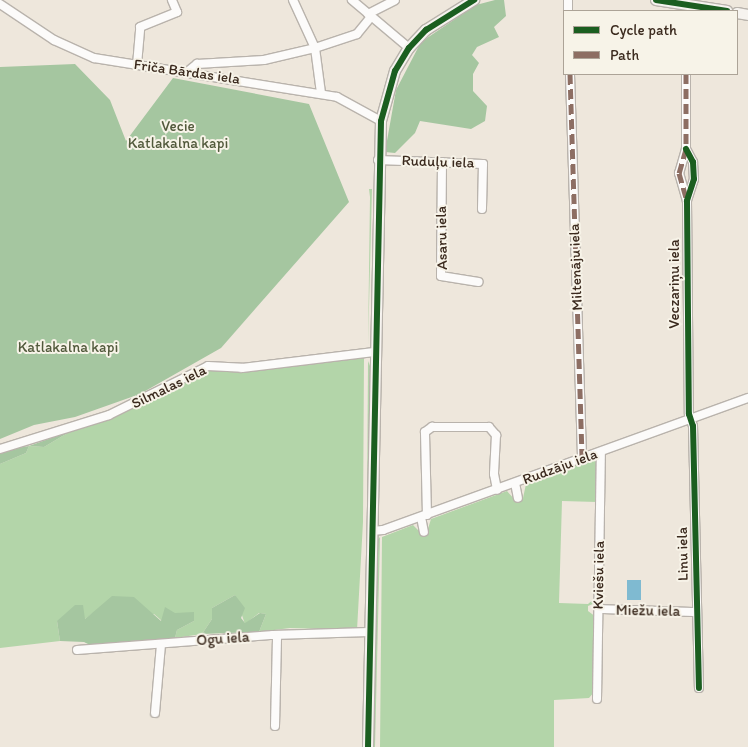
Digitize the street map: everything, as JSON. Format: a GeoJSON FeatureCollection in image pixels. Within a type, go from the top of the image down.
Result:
{"type":"FeatureCollection","features":[{"type":"Feature","properties":{"kind":"main road"},"geometry":{"type":"LineString","coordinates":[[368,747],[374,352],[378,160],[381,121],[391,83],[409,48],[426,30],[474,0]]}},
{"type":"Feature","properties":{"kind":"main road"},"geometry":{"type":"LineString","coordinates":[[656,0],[685,8],[713,10]]}},
{"type":"Feature","properties":{"kind":"street"},"geometry":{"type":"LineString","coordinates":[[3,6],[11,0]]}},
{"type":"Feature","properties":{"kind":"street"},"geometry":{"type":"LineString","coordinates":[[137,65],[140,27],[177,12],[172,0]]}},
{"type":"Feature","properties":{"kind":"street"},"geometry":{"type":"LineString","coordinates":[[293,0],[315,48],[320,93]]}},
{"type":"Feature","properties":{"kind":"street"},"geometry":{"type":"LineString","coordinates":[[352,0],[409,48]]}},
{"type":"Feature","properties":{"kind":"street"},"geometry":{"type":"LineString","coordinates":[[187,72],[197,64],[264,60],[315,48],[357,34],[369,15],[395,0]]}},
{"type":"Feature","properties":{"kind":"street","name":"Friča Bārdas iela"},"geometry":{"type":"LineString","coordinates":[[3,6],[74,50],[112,62],[320,93],[345,100],[381,121]]}},
{"type":"Feature","properties":{"kind":"street","name":"Miltenāju iela"},"geometry":{"type":"LineString","coordinates":[[570,75],[582,460]]}},
{"type":"Feature","properties":{"kind":"street","name":"Veczariņu iela"},"geometry":{"type":"LineString","coordinates":[[686,75],[686,149],[679,172],[687,200],[691,420]]}},
{"type":"Feature","properties":{"kind":"street","name":"Veczariņu iela"},"geometry":{"type":"LineString","coordinates":[[686,149],[693,162],[694,179],[687,200]]}},
{"type":"Feature","properties":{"kind":"street","name":"Ruduļu iela"},"geometry":{"type":"LineString","coordinates":[[378,160],[483,164],[482,209]]}},
{"type":"Feature","properties":{"kind":"street","name":"Asaru iela"},"geometry":{"type":"LineString","coordinates":[[442,162],[442,276],[479,282]]}},
{"type":"Feature","properties":{"kind":"street","name":"Silmalas iela"},"geometry":{"type":"LineString","coordinates":[[0,449],[109,415],[208,366],[242,368],[374,352]]}},
{"type":"Feature","properties":{"kind":"street","name":"Rudzāju iela"},"geometry":{"type":"LineString","coordinates":[[372,531],[381,531],[424,516],[748,398]]}},
{"type":"Feature","properties":{"kind":"street","name":"Linu iela"},"geometry":{"type":"LineString","coordinates":[[691,420],[699,688]]}},
{"type":"Feature","properties":{"kind":"street"},"geometry":{"type":"LineString","coordinates":[[424,532],[425,432],[432,427],[489,427],[496,435],[494,474],[496,490]]}},
{"type":"Feature","properties":{"kind":"street","name":"Kviešu iela"},"geometry":{"type":"LineString","coordinates":[[597,698],[601,452]]}},
{"type":"Feature","properties":{"kind":"street"},"geometry":{"type":"LineString","coordinates":[[515,483],[518,498]]}},
{"type":"Feature","properties":{"kind":"street","name":"Miežu iela"},"geometry":{"type":"LineString","coordinates":[[599,610],[697,612]]}},
{"type":"Feature","properties":{"kind":"street","name":"Ogu iela"},"geometry":{"type":"LineString","coordinates":[[78,650],[277,635],[369,632]]}},
{"type":"Feature","properties":{"kind":"street"},"geometry":{"type":"LineString","coordinates":[[275,726],[277,635]]}},
{"type":"Feature","properties":{"kind":"street"},"geometry":{"type":"LineString","coordinates":[[155,713],[161,644]]}},
{"type":"Feature","properties":{"kind":"green space"},"geometry":{"type":"Polygon","coordinates":[[[495,0],[504,0],[506,16],[494,27],[499,37],[477,47],[472,55],[479,63],[473,74],[473,91],[487,106],[485,121],[471,129],[420,121],[415,133],[395,153],[385,152],[396,90],[421,42],[476,5],[495,0]]]}},
{"type":"Feature","properties":{"kind":"green space"},"geometry":{"type":"Polygon","coordinates":[[[75,64],[110,100],[126,141],[173,78],[309,104],[349,202],[221,348],[140,394],[75,417],[34,425],[0,439],[0,67],[75,64]]]}},
{"type":"Feature","properties":{"kind":"green space"},"geometry":{"type":"Polygon","coordinates":[[[369,189],[372,189],[368,347],[370,197],[369,189]]]}},
{"type":"Feature","properties":{"kind":"green space"},"geometry":{"type":"Polygon","coordinates":[[[364,358],[363,522],[357,630],[290,628],[259,632],[266,614],[259,613],[245,624],[235,595],[212,608],[212,619],[202,634],[175,638],[177,630],[194,621],[162,621],[154,614],[94,612],[85,619],[57,621],[60,641],[0,648],[0,464],[26,453],[29,446],[44,447],[71,431],[156,398],[209,370],[233,372],[364,358]]]}},
{"type":"Feature","properties":{"kind":"green space"},"geometry":{"type":"Polygon","coordinates":[[[368,361],[370,366],[367,515],[368,361]]]}},
{"type":"Feature","properties":{"kind":"green space"},"geometry":{"type":"Polygon","coordinates":[[[71,431],[44,447],[29,446],[71,431]]]}},
{"type":"Feature","properties":{"kind":"green space"},"geometry":{"type":"Polygon","coordinates":[[[29,446],[26,453],[0,464],[0,451],[29,446]]]}},
{"type":"Feature","properties":{"kind":"green space"},"geometry":{"type":"Polygon","coordinates":[[[589,461],[595,461],[600,468],[597,502],[562,501],[559,603],[588,604],[595,598],[595,603],[588,606],[588,611],[596,617],[594,692],[589,698],[554,700],[554,747],[380,747],[382,537],[413,525],[420,532],[427,532],[431,519],[507,491],[515,500],[523,498],[526,484],[589,461]]]}},
{"type":"Feature","properties":{"kind":"green space"},"geometry":{"type":"Polygon","coordinates":[[[380,537],[375,747],[372,747],[376,542],[380,537]]]}},
{"type":"Feature","properties":{"kind":"green space"},"geometry":{"type":"Polygon","coordinates":[[[235,595],[245,608],[241,618],[245,623],[260,613],[266,614],[259,632],[202,634],[212,619],[212,608],[235,595]]]}},
{"type":"Feature","properties":{"kind":"green space"},"geometry":{"type":"Polygon","coordinates":[[[112,596],[134,597],[161,621],[165,607],[175,613],[194,612],[194,621],[177,630],[175,638],[94,647],[84,642],[60,641],[57,621],[75,605],[83,605],[85,619],[112,596]]]}},
{"type":"Feature","properties":{"kind":"water"},"geometry":{"type":"Polygon","coordinates":[[[627,580],[641,580],[641,600],[627,600],[627,580]]]}},
{"type":"Feature","properties":{"kind":"marked path"},"geometry":{"type":"LineString","coordinates":[[570,75],[582,460]]}},
{"type":"Feature","properties":{"kind":"marked path"},"geometry":{"type":"LineString","coordinates":[[686,75],[686,149],[679,173],[687,201]]}},
{"type":"Feature","properties":{"kind":"cycle path"},"geometry":{"type":"LineString","coordinates":[[368,747],[381,121],[395,71],[409,48],[426,30],[474,0]]}},
{"type":"Feature","properties":{"kind":"cycle path"},"geometry":{"type":"LineString","coordinates":[[656,0],[721,10]]}},
{"type":"Feature","properties":{"kind":"cycle path"},"geometry":{"type":"LineString","coordinates":[[686,149],[693,162],[694,179],[687,201],[689,414],[693,426],[699,688]]}},
{"type":"Feature","properties":{"kind":"park label","name":"Vecie Katlakalna kapi"},"geometry":{"type":"Point","coordinates":[178,134]}},
{"type":"Feature","properties":{"kind":"park label","name":"Katlakalna kapi"},"geometry":{"type":"Point","coordinates":[68,348]}}]}
